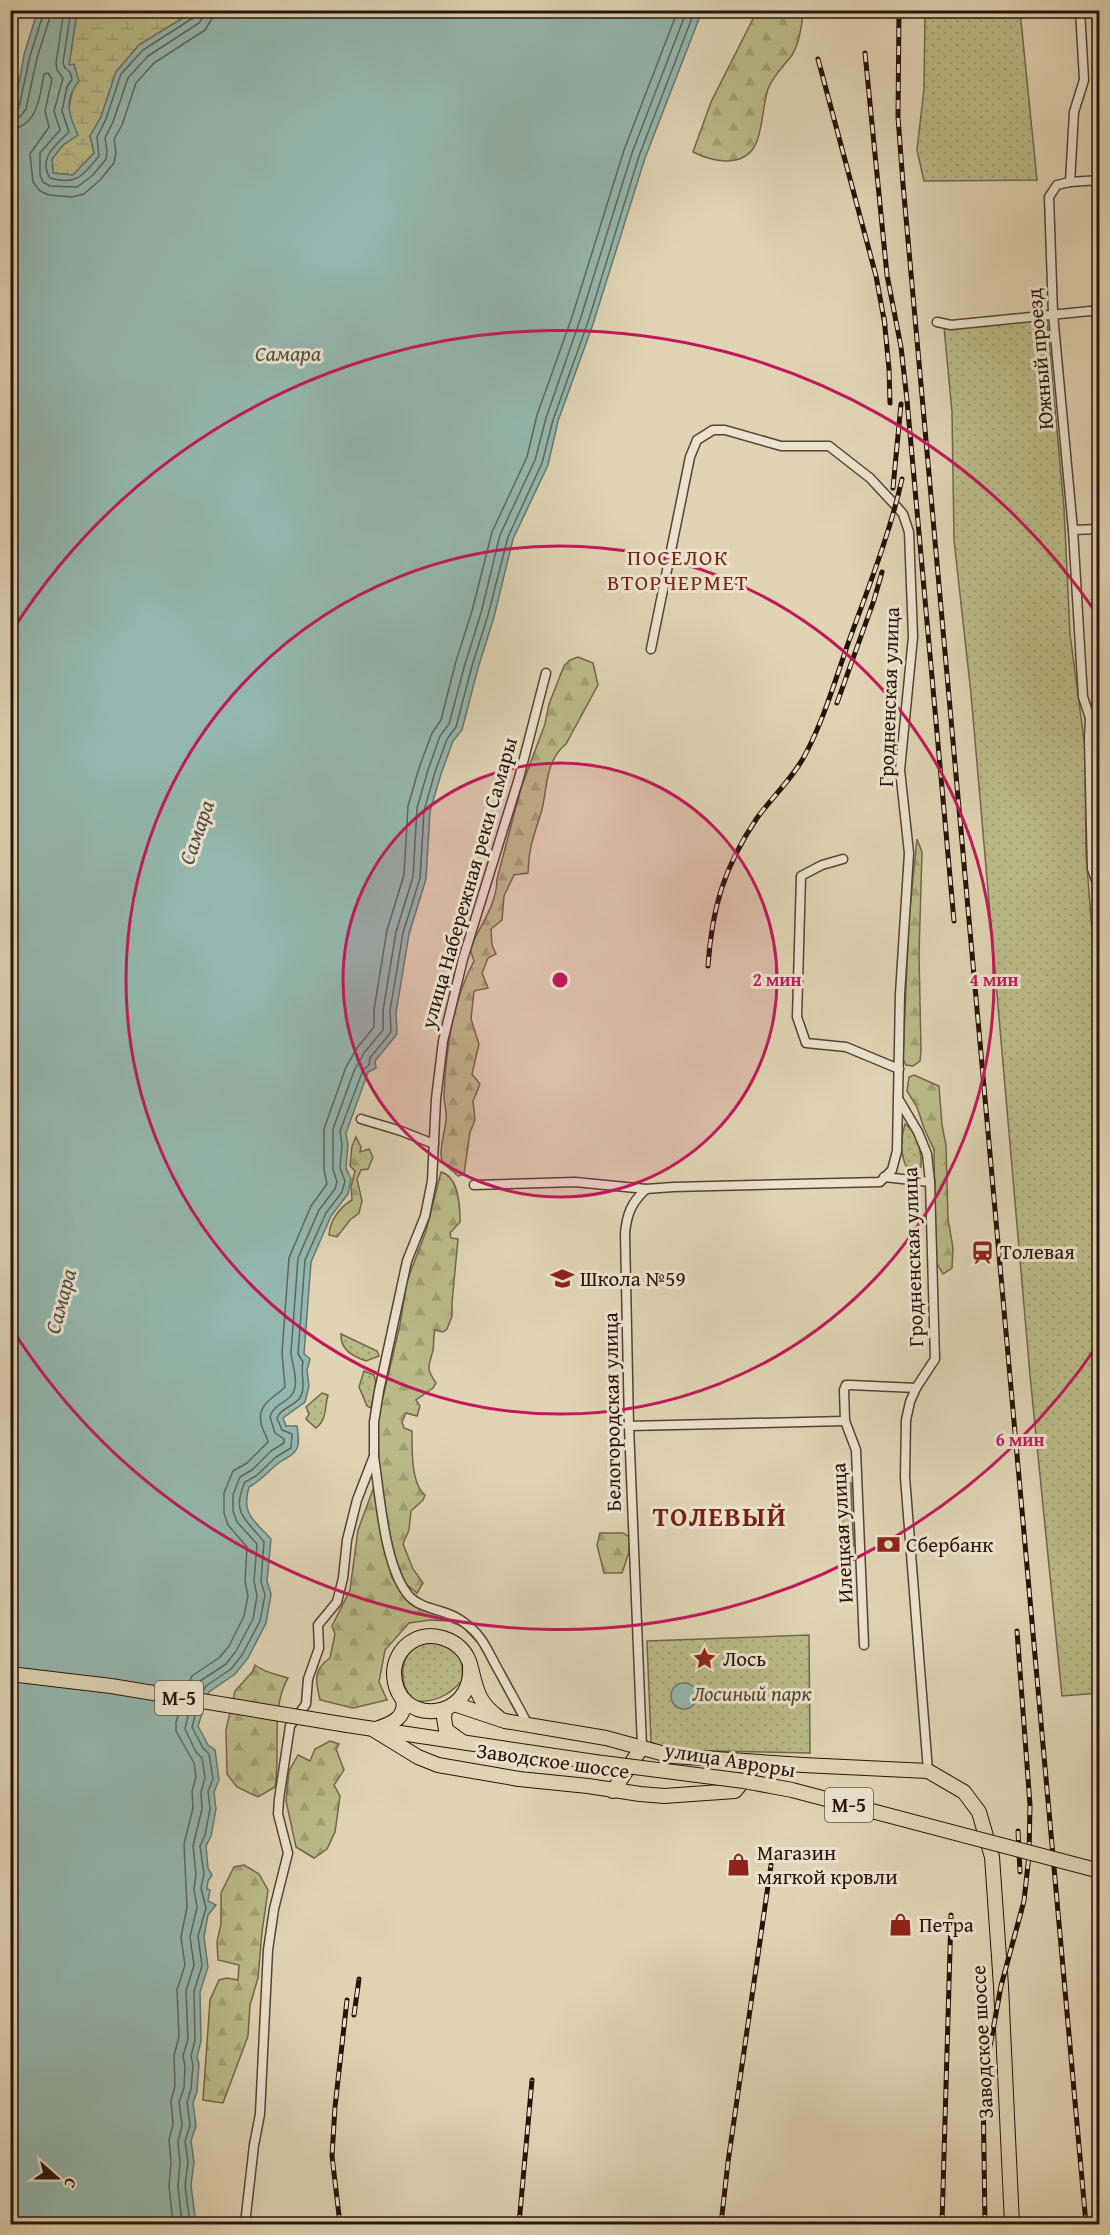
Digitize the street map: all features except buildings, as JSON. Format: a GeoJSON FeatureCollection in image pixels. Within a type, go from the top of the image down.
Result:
{"type":"FeatureCollection","features":[{"type":"Feature","properties":{"kind":"main road"},"geometry":{"type":"LineString","coordinates":[[374,1730],[394,1722],[400,1717],[405,1707],[396,1686],[394,1670],[402,1650],[412,1641],[431,1636],[450,1640],[466,1655],[471,1673],[467,1690],[450,1707],[424,1711],[403,1699]]}},
{"type":"Feature","properties":{"kind":"main road","name":"Заводское шоссе"},"geometry":{"type":"LineString","coordinates":[[470,1665],[484,1705],[505,1721]]}},
{"type":"Feature","properties":{"kind":"main road","name":"улица Авроры"},"geometry":{"type":"LineString","coordinates":[[10,1674],[111,1686],[466,1744],[744,1781],[792,1790],[1100,1870]]}},
{"type":"Feature","properties":{"kind":"main road","name":"Заводское шоссе"},"geometry":{"type":"LineString","coordinates":[[466,1744],[446,1730],[444,1718],[450,1707],[505,1721],[606,1738],[672,1756],[928,1771],[964,1792],[973,1803],[984,1825],[992,1857],[1001,1986],[1012,2224]]}},
{"type":"Feature","properties":{"kind":"main road","name":"Заводское шоссе"},"geometry":{"type":"LineString","coordinates":[[374,1730],[418,1757],[438,1765],[519,1779],[664,1796],[735,1791],[747,1776],[754,1762]]}},
{"type":"Feature","properties":{"kind":"main road","name":"Заводское шоссе"},"geometry":{"type":"LineString","coordinates":[[438,1765],[429,1759],[430,1750],[435,1744],[447,1741]]}},
{"type":"Feature","properties":{"kind":"main road"},"geometry":{"type":"LineString","coordinates":[[613,1791],[642,1747]]}},
{"type":"Feature","properties":{"kind":"street"},"geometry":{"type":"LineString","coordinates":[[1080,10],[1084,80],[1074,112],[1070,182],[1100,180]]}},
{"type":"Feature","properties":{"kind":"street","name":"Южный проезд"},"geometry":{"type":"LineString","coordinates":[[1070,182],[1057,185],[1049,197],[1053,314],[1073,530],[1083,697],[1089,718],[1092,869],[1100,891]]}},
{"type":"Feature","properties":{"kind":"street"},"geometry":{"type":"LineString","coordinates":[[937,322],[951,325],[1100,310]]}},
{"type":"Feature","properties":{"kind":"street","name":"Гродненская улица"},"geometry":{"type":"LineString","coordinates":[[651,649],[690,457],[697,440],[713,430],[725,430],[781,446],[829,446],[870,478],[903,514],[909,532],[913,637],[900,770],[909,853],[900,994],[897,1151],[892,1170],[884,1178]]}},
{"type":"Feature","properties":{"kind":"street"},"geometry":{"type":"LineString","coordinates":[[1073,530],[1100,529]]}},
{"type":"Feature","properties":{"kind":"street","name":"улица Набережная реки Самары"},"geometry":{"type":"LineString","coordinates":[[245,2224],[260,2114],[268,1950],[274,1909],[288,1853],[278,1814],[290,1726],[306,1704],[308,1679],[319,1648],[318,1625],[337,1602],[343,1578],[347,1539],[357,1500],[374,1456],[374,1422],[379,1391],[407,1261],[425,1216],[432,1181],[443,1041],[463,959],[519,778],[546,673]]}},
{"type":"Feature","properties":{"kind":"street"},"geometry":{"type":"LineString","coordinates":[[1089,718],[1100,719]]}},
{"type":"Feature","properties":{"kind":"street"},"geometry":{"type":"LineString","coordinates":[[843,859],[822,865],[801,876],[797,1017],[806,1043],[846,1047],[899,1068]]}},
{"type":"Feature","properties":{"kind":"street","name":"Гродненская улица"},"geometry":{"type":"LineString","coordinates":[[898,1099],[918,1132],[927,1154],[930,1182],[935,1359],[916,1388],[910,1402],[906,1420],[905,1477],[928,1771]]}},
{"type":"Feature","properties":{"kind":"street"},"geometry":{"type":"LineString","coordinates":[[361,1119],[434,1144]]}},
{"type":"Feature","properties":{"kind":"street"},"geometry":{"type":"LineString","coordinates":[[474,1185],[575,1182],[646,1190],[673,1187],[880,1182],[884,1178],[930,1182]]}},
{"type":"Feature","properties":{"kind":"street","name":"Белогородская улица"},"geometry":{"type":"LineString","coordinates":[[642,1747],[629,1426],[625,1233],[627,1215],[634,1201],[646,1190]]}},
{"type":"Feature","properties":{"kind":"street"},"geometry":{"type":"LineString","coordinates":[[629,1426],[845,1421],[846,1385],[916,1388]]}},
{"type":"Feature","properties":{"kind":"street","name":"Илецкая улица"},"geometry":{"type":"LineString","coordinates":[[845,1421],[856,1450],[864,1646]]}},
{"type":"Feature","properties":{"kind":"street"},"geometry":{"type":"LineString","coordinates":[[374,1456],[388,1552],[400,1582],[410,1597],[426,1607],[456,1617],[485,1642],[528,1725]]}},
{"type":"Feature","properties":{"kind":"green space"},"geometry":{"type":"Polygon","coordinates":[[[77,11],[194,11],[139,45],[116,72],[101,117],[90,136],[94,153],[73,175],[53,173],[52,159],[63,145],[77,135],[68,112],[73,88],[69,65],[77,11]]]}},
{"type":"Feature","properties":{"kind":"green space"},"geometry":{"type":"Polygon","coordinates":[[[757,11],[803,11],[797,45],[770,84],[760,132],[754,148],[747,155],[730,161],[702,156],[693,152],[711,102],[757,11]]]}},
{"type":"Feature","properties":{"kind":"green space"},"geometry":{"type":"Polygon","coordinates":[[[925,11],[1020,11],[1037,180],[924,181],[917,150],[924,89],[925,11]]]}},
{"type":"Feature","properties":{"kind":"green space"},"geometry":{"type":"Polygon","coordinates":[[[1047,319],[1064,508],[1070,634],[1085,748],[1086,853],[1094,957],[1096,1035],[1100,1048],[1099,1693],[1062,1696],[1030,1375],[971,694],[954,540],[952,412],[944,327],[1047,319]]]}},
{"type":"Feature","properties":{"kind":"green space"},"geometry":{"type":"Polygon","coordinates":[[[578,657],[593,663],[598,685],[566,744],[550,767],[541,813],[530,849],[528,873],[514,875],[504,896],[502,920],[491,929],[492,945],[496,954],[488,958],[482,973],[488,988],[474,991],[471,1019],[479,1044],[472,1074],[480,1084],[473,1101],[475,1120],[470,1132],[464,1174],[458,1176],[443,1162],[441,1156],[446,1123],[444,1096],[446,1061],[455,1010],[474,961],[470,949],[494,898],[521,788],[545,724],[549,704],[564,666],[570,660],[578,657]]]}},
{"type":"Feature","properties":{"kind":"green space"},"geometry":{"type":"Polygon","coordinates":[[[917,839],[922,852],[919,954],[921,1051],[920,1061],[913,1066],[906,1065],[903,1059],[909,918],[917,839]]]}},
{"type":"Feature","properties":{"kind":"green space"},"geometry":{"type":"Polygon","coordinates":[[[914,1075],[939,1086],[946,1145],[948,1219],[953,1248],[952,1268],[943,1274],[936,1262],[934,1150],[917,1107],[907,1091],[909,1077],[914,1075]]]}},
{"type":"Feature","properties":{"kind":"green space"},"geometry":{"type":"Polygon","coordinates":[[[905,1124],[913,1132],[918,1143],[921,1167],[906,1166],[904,1161],[902,1145],[905,1124]]]}},
{"type":"Feature","properties":{"kind":"green space"},"geometry":{"type":"Polygon","coordinates":[[[356,1137],[361,1147],[360,1152],[369,1149],[373,1157],[368,1169],[361,1170],[357,1179],[362,1201],[359,1213],[350,1220],[337,1237],[329,1235],[330,1229],[336,1214],[352,1200],[351,1187],[355,1171],[350,1166],[352,1146],[356,1137]]]}},
{"type":"Feature","properties":{"kind":"green space"},"geometry":{"type":"Polygon","coordinates":[[[441,1172],[452,1180],[460,1208],[460,1222],[450,1233],[451,1238],[458,1239],[452,1316],[447,1329],[443,1332],[435,1330],[429,1367],[436,1383],[433,1388],[416,1400],[420,1406],[417,1416],[406,1413],[402,1422],[404,1428],[412,1431],[415,1475],[420,1490],[425,1495],[411,1511],[409,1530],[403,1544],[413,1569],[423,1583],[417,1593],[406,1584],[396,1560],[389,1530],[379,1468],[378,1418],[400,1325],[407,1281],[426,1231],[441,1172]]]}},
{"type":"Feature","properties":{"kind":"green space"},"geometry":{"type":"Polygon","coordinates":[[[341,1334],[377,1351],[379,1356],[366,1361],[352,1354],[345,1348],[341,1334]]]}},
{"type":"Feature","properties":{"kind":"green space"},"geometry":{"type":"Polygon","coordinates":[[[364,1371],[374,1375],[376,1383],[371,1408],[367,1406],[359,1387],[364,1371]]]}},
{"type":"Feature","properties":{"kind":"green space"},"geometry":{"type":"Polygon","coordinates":[[[322,1393],[328,1395],[325,1413],[316,1428],[306,1419],[309,1414],[306,1407],[322,1393]]]}},
{"type":"Feature","properties":{"kind":"green space"},"geometry":{"type":"Polygon","coordinates":[[[378,1476],[383,1540],[392,1578],[405,1594],[473,1629],[477,1642],[463,1627],[449,1621],[430,1620],[409,1623],[385,1650],[379,1682],[387,1700],[353,1708],[320,1700],[317,1677],[320,1667],[330,1658],[335,1634],[332,1626],[350,1590],[358,1530],[378,1476]]]}},
{"type":"Feature","properties":{"kind":"green space"},"geometry":{"type":"Polygon","coordinates":[[[836,1483],[851,1483],[852,1513],[838,1514],[836,1483]]]}},
{"type":"Feature","properties":{"kind":"green space"},"geometry":{"type":"Polygon","coordinates":[[[852,1515],[854,1546],[839,1546],[838,1516],[852,1515]]]}},
{"type":"Feature","properties":{"kind":"green space"},"geometry":{"type":"Polygon","coordinates":[[[600,1533],[623,1533],[629,1537],[629,1552],[622,1573],[604,1573],[597,1545],[600,1533]]]}},
{"type":"Feature","properties":{"kind":"green space","name":"Лосиный парк"},"geometry":{"type":"Polygon","coordinates":[[[809,1635],[810,1753],[669,1750],[651,1742],[647,1641],[809,1635]]]}},
{"type":"Feature","properties":{"kind":"green space"},"geometry":{"type":"Polygon","coordinates":[[[439,1642],[452,1649],[459,1657],[462,1666],[462,1681],[440,1697],[428,1701],[413,1701],[403,1678],[404,1663],[413,1649],[421,1644],[439,1642]]]}},
{"type":"Feature","properties":{"kind":"green space"},"geometry":{"type":"Polygon","coordinates":[[[255,1665],[267,1672],[288,1678],[279,1703],[275,1787],[258,1797],[237,1787],[227,1774],[226,1730],[235,1691],[253,1671],[255,1665]]]}},
{"type":"Feature","properties":{"kind":"green space"},"geometry":{"type":"Polygon","coordinates":[[[330,1741],[339,1744],[336,1749],[344,1770],[334,1785],[340,1796],[335,1832],[327,1849],[314,1858],[296,1847],[286,1801],[289,1771],[298,1755],[310,1761],[315,1749],[330,1741]]]}},
{"type":"Feature","properties":{"kind":"green space"},"geometry":{"type":"Polygon","coordinates":[[[244,1865],[259,1874],[268,1890],[258,1978],[250,2005],[248,2036],[223,2103],[203,2100],[210,2000],[219,1980],[227,1978],[238,1980],[239,1965],[218,1960],[217,1942],[221,1924],[221,1893],[234,1867],[244,1865]]]}},
{"type":"Feature","properties":{"kind":"water","name":"Самара"},"geometry":{"type":"Polygon","coordinates":[[[36,11],[77,11],[69,65],[74,64],[79,81],[71,95],[69,108],[78,135],[63,145],[52,159],[53,173],[73,175],[94,153],[90,136],[101,117],[116,72],[139,45],[194,11],[702,11],[645,158],[593,324],[558,421],[548,465],[513,539],[462,730],[453,741],[430,811],[426,879],[409,934],[396,1013],[397,1034],[375,1061],[376,1068],[368,1072],[346,1133],[348,1145],[346,1168],[351,1179],[348,1194],[331,1216],[311,1262],[304,1354],[310,1359],[307,1370],[309,1386],[305,1402],[283,1418],[286,1426],[297,1426],[297,1448],[293,1454],[249,1487],[248,1511],[254,1522],[271,1539],[267,1581],[271,1594],[266,1623],[248,1658],[235,1674],[209,1692],[198,1726],[208,1745],[215,1750],[219,1780],[214,1792],[216,1809],[211,1836],[206,1846],[208,1868],[212,1875],[208,1881],[207,1889],[210,1890],[208,1901],[216,1905],[208,1915],[204,1937],[208,1967],[200,1992],[201,2041],[197,2057],[199,2064],[197,2091],[193,2103],[196,2126],[191,2141],[194,2162],[191,2185],[196,2224],[11,2224],[10,139],[13,137],[11,127],[24,55],[36,11]]]}},
{"type":"Feature","properties":{"kind":"water"},"geometry":{"type":"Polygon","coordinates":[[[684,1683],[693,1687],[697,1696],[693,1705],[684,1709],[675,1705],[671,1696],[675,1687],[684,1683]]]}},
{"type":"Feature","properties":{"kind":"railway"},"geometry":{"type":"LineString","coordinates":[[899,10],[898,117],[903,184],[1086,2224]]}},
{"type":"Feature","properties":{"kind":"railway"},"geometry":{"type":"LineString","coordinates":[[865,53],[887,275],[901,347],[907,400],[954,921]]}},
{"type":"Feature","properties":{"kind":"railway"},"geometry":{"type":"LineString","coordinates":[[818,59],[876,276],[885,325]]}},
{"type":"Feature","properties":{"kind":"railway"},"geometry":{"type":"LineString","coordinates":[[884,317],[890,403]]}},
{"type":"Feature","properties":{"kind":"railway"},"geometry":{"type":"LineString","coordinates":[[893,488],[901,404]]}},
{"type":"Feature","properties":{"kind":"railway"},"geometry":{"type":"LineString","coordinates":[[708,966],[713,925],[728,871],[757,818],[796,770],[813,739],[879,559],[902,479]]}},
{"type":"Feature","properties":{"kind":"railway"},"geometry":{"type":"LineString","coordinates":[[837,703],[882,572]]}},
{"type":"Feature","properties":{"kind":"railway"},"geometry":{"type":"LineString","coordinates":[[985,2224],[983,2085],[1001,1986],[1024,1901],[1029,1855],[1030,1805],[1017,1631]]}},
{"type":"Feature","properties":{"kind":"railway"},"geometry":{"type":"LineString","coordinates":[[1018,1831],[1020,1872]]}},
{"type":"Feature","properties":{"kind":"railway"},"geometry":{"type":"LineString","coordinates":[[721,2224],[771,1865]]}},
{"type":"Feature","properties":{"kind":"railway"},"geometry":{"type":"LineString","coordinates":[[942,2224],[951,1915]]}},
{"type":"Feature","properties":{"kind":"railway"},"geometry":{"type":"LineString","coordinates":[[354,2015],[359,1979]]}},
{"type":"Feature","properties":{"kind":"railway"},"geometry":{"type":"LineString","coordinates":[[340,2224],[332,2156],[347,2000]]}},
{"type":"Feature","properties":{"kind":"railway"},"geometry":{"type":"LineString","coordinates":[[519,2224],[532,2080]]}},
{"type":"Feature","properties":{"kind":"place","name":"Толевая"},"geometry":{"type":"Point","coordinates":[982,1252]}},
{"type":"Feature","properties":{"kind":"place","name":"Школа №59"},"geometry":{"type":"Point","coordinates":[562,1279]}},
{"type":"Feature","properties":{"kind":"place","name":"Сбербанк"},"geometry":{"type":"Point","coordinates":[888,1545]}},
{"type":"Feature","properties":{"kind":"place","name":"Лось"},"geometry":{"type":"Point","coordinates":[705,1659]}},
{"type":"Feature","properties":{"kind":"place","name":"Магазин мягкой кровли"},"geometry":{"type":"Point","coordinates":[739,1865]}},
{"type":"Feature","properties":{"kind":"place","name":"Петра"},"geometry":{"type":"Point","coordinates":[901,1925]}},
{"type":"Feature","properties":{"kind":"district","name":"ПОСЕЛОК ВТОРЧЕРМЕТ"},"geometry":{"type":"Point","coordinates":[678,570]}},
{"type":"Feature","properties":{"kind":"district","name":"ТОЛЕВЫЙ"},"geometry":{"type":"Point","coordinates":[720,1517]}}]}
